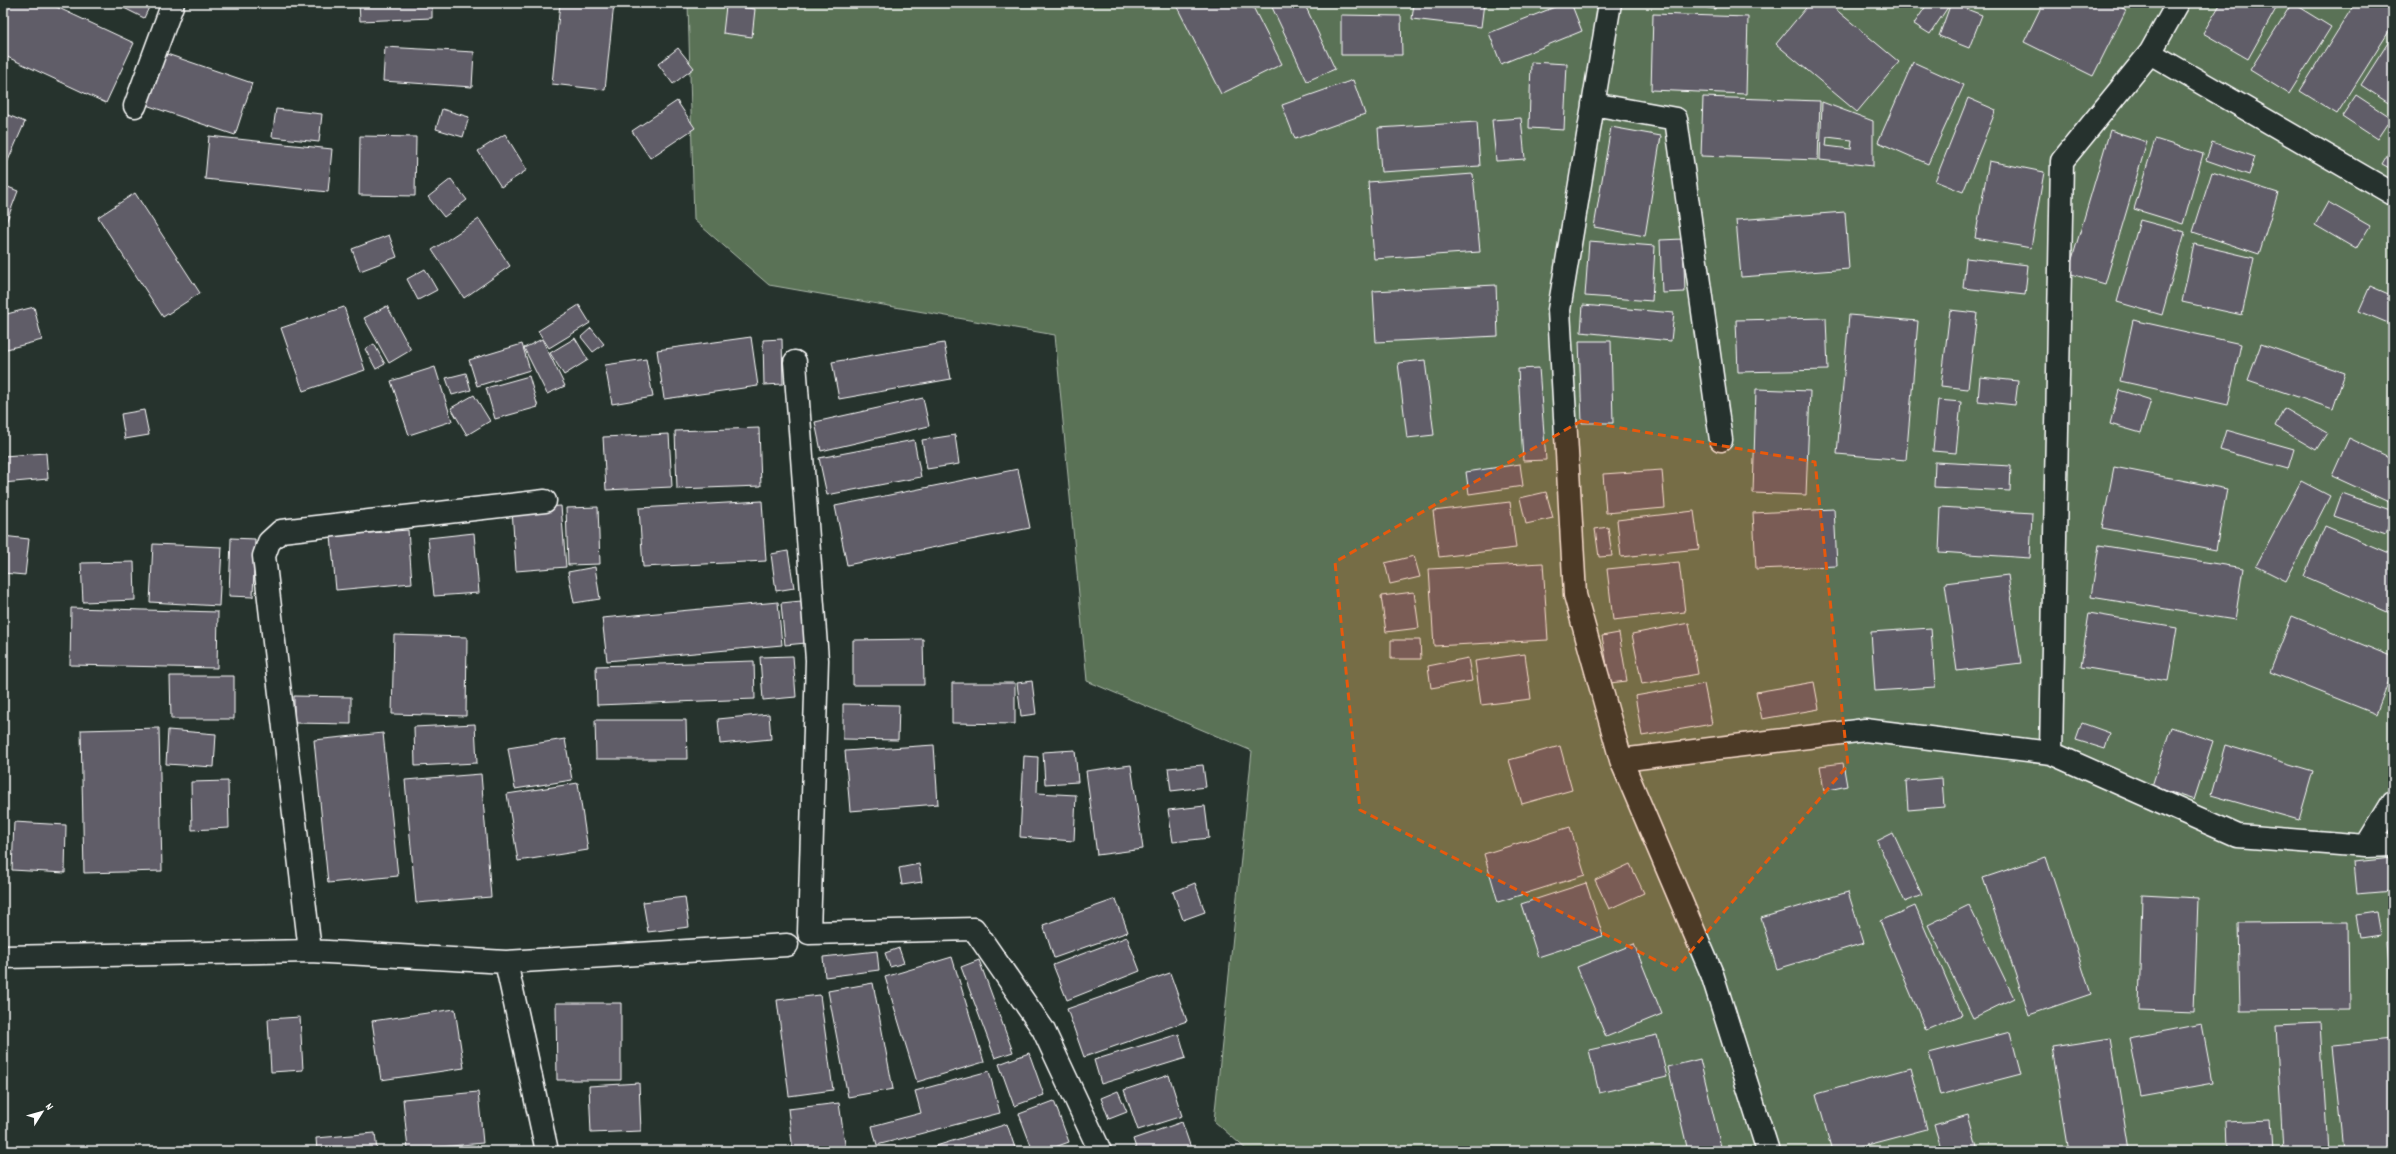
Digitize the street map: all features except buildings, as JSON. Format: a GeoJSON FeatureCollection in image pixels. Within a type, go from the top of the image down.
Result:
{"type":"FeatureCollection","features":[{"type":"Feature","properties":{"kind":"street"},"geometry":{"type":"LineString","coordinates":[[135,106],[173,3]]}},
{"type":"Feature","properties":{"kind":"street"},"geometry":{"type":"LineString","coordinates":[[1610,3],[1559,310],[1575,595],[1621,760],[1712,974],[1768,1151]]}},
{"type":"Feature","properties":{"kind":"street"},"geometry":{"type":"LineString","coordinates":[[2051,753],[2062,161],[2150,53],[2178,3]]}},
{"type":"Feature","properties":{"kind":"street"},"geometry":{"type":"LineString","coordinates":[[2150,53],[2393,194]]}},
{"type":"Feature","properties":{"kind":"street"},"geometry":{"type":"LineString","coordinates":[[1594,104],[1676,118],[1721,440]]}},
{"type":"Feature","properties":{"kind":"street"},"geometry":{"type":"LineString","coordinates":[[795,362],[817,660],[809,933],[974,929],[1043,1029],[1100,1151]]}},
{"type":"Feature","properties":{"kind":"street"},"geometry":{"type":"LineString","coordinates":[[310,951],[264,556],[269,542],[281,531],[545,502]]}},
{"type":"Feature","properties":{"kind":"street"},"geometry":{"type":"LineString","coordinates":[[1621,760],[1866,730],[2051,753],[2238,836],[2366,846],[2393,845]]}},
{"type":"Feature","properties":{"kind":"street"},"geometry":{"type":"LineString","coordinates":[[2366,846],[2393,802]]}},
{"type":"Feature","properties":{"kind":"street"},"geometry":{"type":"LineString","coordinates":[[3,957],[310,951],[506,962],[786,945]]}},
{"type":"Feature","properties":{"kind":"street"},"geometry":{"type":"LineString","coordinates":[[506,962],[547,1151]]}},
{"type":"Feature","properties":{"kind":"highlighted area"},"geometry":{"type":"Polygon","coordinates":[[[1581,421],[1815,462],[1848,765],[1675,970],[1360,810],[1335,562],[1581,421]]]}},
{"type":"Feature","properties":{"kind":"green space"},"geometry":{"type":"Polygon","coordinates":[[[688,3],[2393,3],[2393,1151],[1248,1151],[1214,1121],[1252,751],[1087,681],[1055,335],[769,285],[694,220],[688,3]]]}}]}
